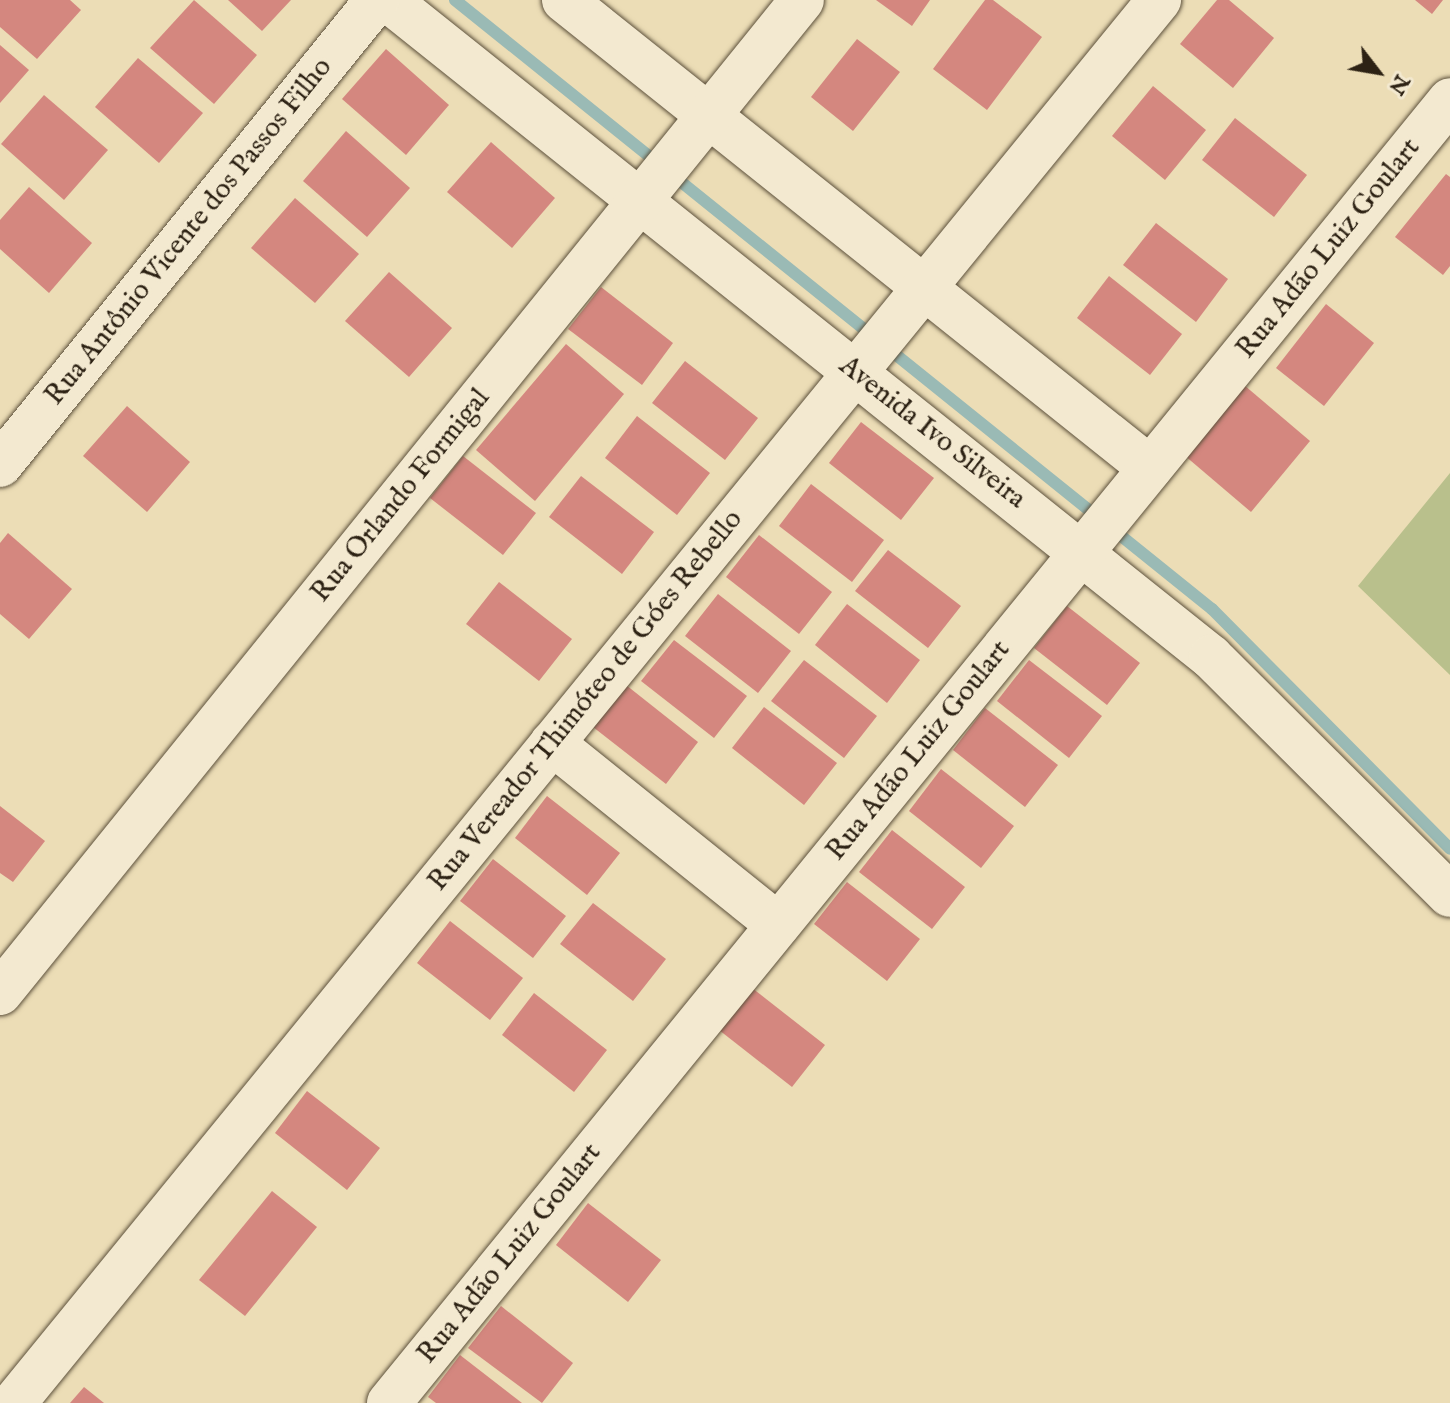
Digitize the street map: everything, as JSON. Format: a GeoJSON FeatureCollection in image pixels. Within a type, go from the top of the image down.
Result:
{"type":"FeatureCollection","features":[{"type":"Feature","properties":{"kind":"street","name":"Rua Antônio Vicente dos Passos Filho"},"geometry":{"type":"LineString","coordinates":[[0,465],[377,0]]}},
{"type":"Feature","properties":{"kind":"street","name":"Avenida Ivo Silveira"},"geometry":{"type":"LineString","coordinates":[[388,0],[862,364],[1088,545],[1211,657],[1450,895]]}},
{"type":"Feature","properties":{"kind":"street"},"geometry":{"type":"LineString","coordinates":[[564,0],[698,129],[915,299],[1150,468]]}},
{"type":"Feature","properties":{"kind":"street","name":"Rua Orlando Formigal"},"geometry":{"type":"LineString","coordinates":[[0,993],[802,0]]}},
{"type":"Feature","properties":{"kind":"street","name":"Rua Vereador Thimóteo de Góes Rebello"},"geometry":{"type":"LineString","coordinates":[[14,1403],[1159,0]]}},
{"type":"Feature","properties":{"kind":"street","name":"Rua Adão Luiz Goulart"},"geometry":{"type":"LineString","coordinates":[[389,1403],[1450,100]]}},
{"type":"Feature","properties":{"kind":"street"},"geometry":{"type":"LineString","coordinates":[[552,743],[778,925]]}},
{"type":"Feature","properties":{"kind":"green space"},"geometry":{"type":"Polygon","coordinates":[[[1450,473],[1450,675],[1358,586],[1450,473]]]}},
{"type":"Feature","properties":{"kind":"building"},"geometry":{"type":"Polygon","coordinates":[[[0,0],[70,0],[81,10],[37,59],[0,27],[0,0]]]}},
{"type":"Feature","properties":{"kind":"building"},"geometry":{"type":"Polygon","coordinates":[[[194,0],[257,55],[214,104],[150,48],[194,0]]]}},
{"type":"Feature","properties":{"kind":"building"},"geometry":{"type":"Polygon","coordinates":[[[228,0],[291,0],[262,31],[228,0]]]}},
{"type":"Feature","properties":{"kind":"building"},"geometry":{"type":"Polygon","coordinates":[[[876,0],[930,0],[912,26],[876,0]]]}},
{"type":"Feature","properties":{"kind":"building"},"geometry":{"type":"Polygon","coordinates":[[[985,0],[993,0],[1042,37],[987,110],[933,69],[985,0]]]}},
{"type":"Feature","properties":{"kind":"building"},"geometry":{"type":"Polygon","coordinates":[[[1217,0],[1229,0],[1274,38],[1233,88],[1180,44],[1217,0]]]}},
{"type":"Feature","properties":{"kind":"building"},"geometry":{"type":"Polygon","coordinates":[[[1415,0],[1443,0],[1432,14],[1415,0]]]}},
{"type":"Feature","properties":{"kind":"building"},"geometry":{"type":"Polygon","coordinates":[[[857,39],[900,72],[853,131],[811,97],[857,39]]]}},
{"type":"Feature","properties":{"kind":"building"},"geometry":{"type":"Polygon","coordinates":[[[0,45],[29,70],[0,103],[0,45]]]}},
{"type":"Feature","properties":{"kind":"building"},"geometry":{"type":"Polygon","coordinates":[[[386,49],[449,105],[406,155],[342,99],[386,49]]]}},
{"type":"Feature","properties":{"kind":"building"},"geometry":{"type":"Polygon","coordinates":[[[138,58],[203,113],[159,163],[95,107],[138,58]]]}},
{"type":"Feature","properties":{"kind":"building"},"geometry":{"type":"Polygon","coordinates":[[[1153,86],[1206,130],[1165,180],[1112,136],[1153,86]]]}},
{"type":"Feature","properties":{"kind":"building"},"geometry":{"type":"Polygon","coordinates":[[[44,95],[108,150],[64,200],[1,144],[44,95]]]}},
{"type":"Feature","properties":{"kind":"building"},"geometry":{"type":"Polygon","coordinates":[[[1235,118],[1307,175],[1274,217],[1202,160],[1235,118]]]}},
{"type":"Feature","properties":{"kind":"building"},"geometry":{"type":"Polygon","coordinates":[[[346,131],[410,188],[367,237],[303,181],[346,131]]]}},
{"type":"Feature","properties":{"kind":"building"},"geometry":{"type":"Polygon","coordinates":[[[491,142],[555,198],[512,248],[447,192],[491,142]]]}},
{"type":"Feature","properties":{"kind":"building"},"geometry":{"type":"Polygon","coordinates":[[[1446,174],[1450,177],[1450,266],[1443,275],[1395,237],[1446,174]]]}},
{"type":"Feature","properties":{"kind":"building"},"geometry":{"type":"Polygon","coordinates":[[[29,187],[92,243],[49,293],[0,249],[0,220],[29,187]]]}},
{"type":"Feature","properties":{"kind":"building"},"geometry":{"type":"Polygon","coordinates":[[[295,198],[359,254],[315,303],[251,248],[295,198]]]}},
{"type":"Feature","properties":{"kind":"building"},"geometry":{"type":"Polygon","coordinates":[[[1156,223],[1228,279],[1196,322],[1123,265],[1156,223]]]}},
{"type":"Feature","properties":{"kind":"building"},"geometry":{"type":"Polygon","coordinates":[[[389,272],[452,328],[409,377],[345,321],[389,272]]]}},
{"type":"Feature","properties":{"kind":"building"},"geometry":{"type":"Polygon","coordinates":[[[1109,276],[1182,334],[1150,375],[1077,318],[1109,276]]]}},
{"type":"Feature","properties":{"kind":"building"},"geometry":{"type":"Polygon","coordinates":[[[601,287],[673,343],[642,385],[568,329],[601,287]]]}},
{"type":"Feature","properties":{"kind":"building"},"geometry":{"type":"Polygon","coordinates":[[[1326,304],[1374,343],[1324,406],[1276,368],[1326,304]]]}},
{"type":"Feature","properties":{"kind":"building"},"geometry":{"type":"Polygon","coordinates":[[[566,344],[624,394],[535,501],[476,450],[566,344]]]}},
{"type":"Feature","properties":{"kind":"building"},"geometry":{"type":"Polygon","coordinates":[[[685,361],[758,418],[725,460],[652,403],[685,361]]]}},
{"type":"Feature","properties":{"kind":"building"},"geometry":{"type":"Polygon","coordinates":[[[1244,385],[1310,441],[1251,512],[1184,455],[1244,385]]]}},
{"type":"Feature","properties":{"kind":"building"},"geometry":{"type":"Polygon","coordinates":[[[127,406],[190,462],[147,512],[83,456],[127,406]]]}},
{"type":"Feature","properties":{"kind":"building"},"geometry":{"type":"Polygon","coordinates":[[[637,416],[710,473],[677,515],[605,458],[637,416]]]}},
{"type":"Feature","properties":{"kind":"building"},"geometry":{"type":"Polygon","coordinates":[[[861,422],[934,478],[901,520],[829,463],[861,422]]]}},
{"type":"Feature","properties":{"kind":"building"},"geometry":{"type":"Polygon","coordinates":[[[463,456],[536,513],[503,555],[430,498],[463,456]]]}},
{"type":"Feature","properties":{"kind":"building"},"geometry":{"type":"Polygon","coordinates":[[[581,476],[654,532],[622,574],[549,517],[581,476]]]}},
{"type":"Feature","properties":{"kind":"building"},"geometry":{"type":"Polygon","coordinates":[[[811,484],[884,540],[852,582],[779,526],[811,484]]]}},
{"type":"Feature","properties":{"kind":"building"},"geometry":{"type":"Polygon","coordinates":[[[8,533],[72,589],[29,639],[0,614],[0,543],[8,533]]]}},
{"type":"Feature","properties":{"kind":"building"},"geometry":{"type":"Polygon","coordinates":[[[759,535],[832,592],[799,634],[726,577],[759,535]]]}},
{"type":"Feature","properties":{"kind":"building"},"geometry":{"type":"Polygon","coordinates":[[[888,550],[961,606],[928,648],[855,591],[888,550]]]}},
{"type":"Feature","properties":{"kind":"building"},"geometry":{"type":"Polygon","coordinates":[[[499,582],[572,639],[539,681],[466,624],[499,582]]]}},
{"type":"Feature","properties":{"kind":"building"},"geometry":{"type":"Polygon","coordinates":[[[718,594],[791,651],[758,693],[685,636],[718,594]]]}},
{"type":"Feature","properties":{"kind":"building"},"geometry":{"type":"Polygon","coordinates":[[[847,604],[920,660],[887,703],[815,645],[847,604]]]}},
{"type":"Feature","properties":{"kind":"building"},"geometry":{"type":"Polygon","coordinates":[[[1067,606],[1140,663],[1107,705],[1034,648],[1067,606]]]}},
{"type":"Feature","properties":{"kind":"building"},"geometry":{"type":"Polygon","coordinates":[[[674,640],[747,696],[714,738],[641,681],[674,640]]]}},
{"type":"Feature","properties":{"kind":"building"},"geometry":{"type":"Polygon","coordinates":[[[804,660],[877,716],[844,758],[771,701],[804,660]]]}},
{"type":"Feature","properties":{"kind":"building"},"geometry":{"type":"Polygon","coordinates":[[[1029,660],[1102,716],[1069,758],[997,701],[1029,660]]]}},
{"type":"Feature","properties":{"kind":"building"},"geometry":{"type":"Polygon","coordinates":[[[626,685],[698,742],[666,784],[593,727],[626,685]]]}},
{"type":"Feature","properties":{"kind":"building"},"geometry":{"type":"Polygon","coordinates":[[[764,707],[837,763],[804,805],[732,748],[764,707]]]}},
{"type":"Feature","properties":{"kind":"building"},"geometry":{"type":"Polygon","coordinates":[[[985,708],[1058,765],[1025,807],[953,750],[985,708]]]}},
{"type":"Feature","properties":{"kind":"building"},"geometry":{"type":"Polygon","coordinates":[[[941,769],[1014,826],[981,868],[909,811],[941,769]]]}},
{"type":"Feature","properties":{"kind":"building"},"geometry":{"type":"Polygon","coordinates":[[[547,796],[620,853],[587,895],[515,838],[547,796]]]}},
{"type":"Feature","properties":{"kind":"building"},"geometry":{"type":"Polygon","coordinates":[[[0,806],[45,841],[13,882],[0,873],[0,806]]]}},
{"type":"Feature","properties":{"kind":"building"},"geometry":{"type":"Polygon","coordinates":[[[892,830],[965,887],[932,929],[859,872],[892,830]]]}},
{"type":"Feature","properties":{"kind":"building"},"geometry":{"type":"Polygon","coordinates":[[[493,859],[566,916],[533,958],[460,901],[493,859]]]}},
{"type":"Feature","properties":{"kind":"building"},"geometry":{"type":"Polygon","coordinates":[[[847,882],[920,939],[887,981],[814,924],[847,882]]]}},
{"type":"Feature","properties":{"kind":"building"},"geometry":{"type":"Polygon","coordinates":[[[593,903],[666,959],[633,1001],[560,944],[593,903]]]}},
{"type":"Feature","properties":{"kind":"building"},"geometry":{"type":"Polygon","coordinates":[[[450,921],[523,978],[490,1020],[417,963],[450,921]]]}},
{"type":"Feature","properties":{"kind":"building"},"geometry":{"type":"Polygon","coordinates":[[[752,988],[825,1045],[792,1087],[719,1030],[752,988]]]}},
{"type":"Feature","properties":{"kind":"building"},"geometry":{"type":"Polygon","coordinates":[[[534,993],[607,1050],[574,1092],[502,1035],[534,993]]]}},
{"type":"Feature","properties":{"kind":"building"},"geometry":{"type":"Polygon","coordinates":[[[307,1091],[380,1148],[347,1190],[275,1133],[307,1091]]]}},
{"type":"Feature","properties":{"kind":"building"},"geometry":{"type":"Polygon","coordinates":[[[272,1191],[317,1227],[245,1316],[199,1280],[272,1191]]]}},
{"type":"Feature","properties":{"kind":"building"},"geometry":{"type":"Polygon","coordinates":[[[588,1203],[661,1260],[628,1302],[556,1245],[588,1203]]]}},
{"type":"Feature","properties":{"kind":"building"},"geometry":{"type":"Polygon","coordinates":[[[501,1306],[573,1363],[542,1403],[468,1348],[501,1306]]]}},
{"type":"Feature","properties":{"kind":"building"},"geometry":{"type":"Polygon","coordinates":[[[460,1355],[522,1403],[436,1403],[428,1397],[460,1355]]]}},
{"type":"Feature","properties":{"kind":"building"},"geometry":{"type":"Polygon","coordinates":[[[84,1387],[104,1403],[70,1403],[84,1387]]]}},
{"type":"Feature","properties":{"kind":"waterway"},"geometry":{"type":"LineString","coordinates":[[455,0],[1212,609],[1450,849]]}}]}
